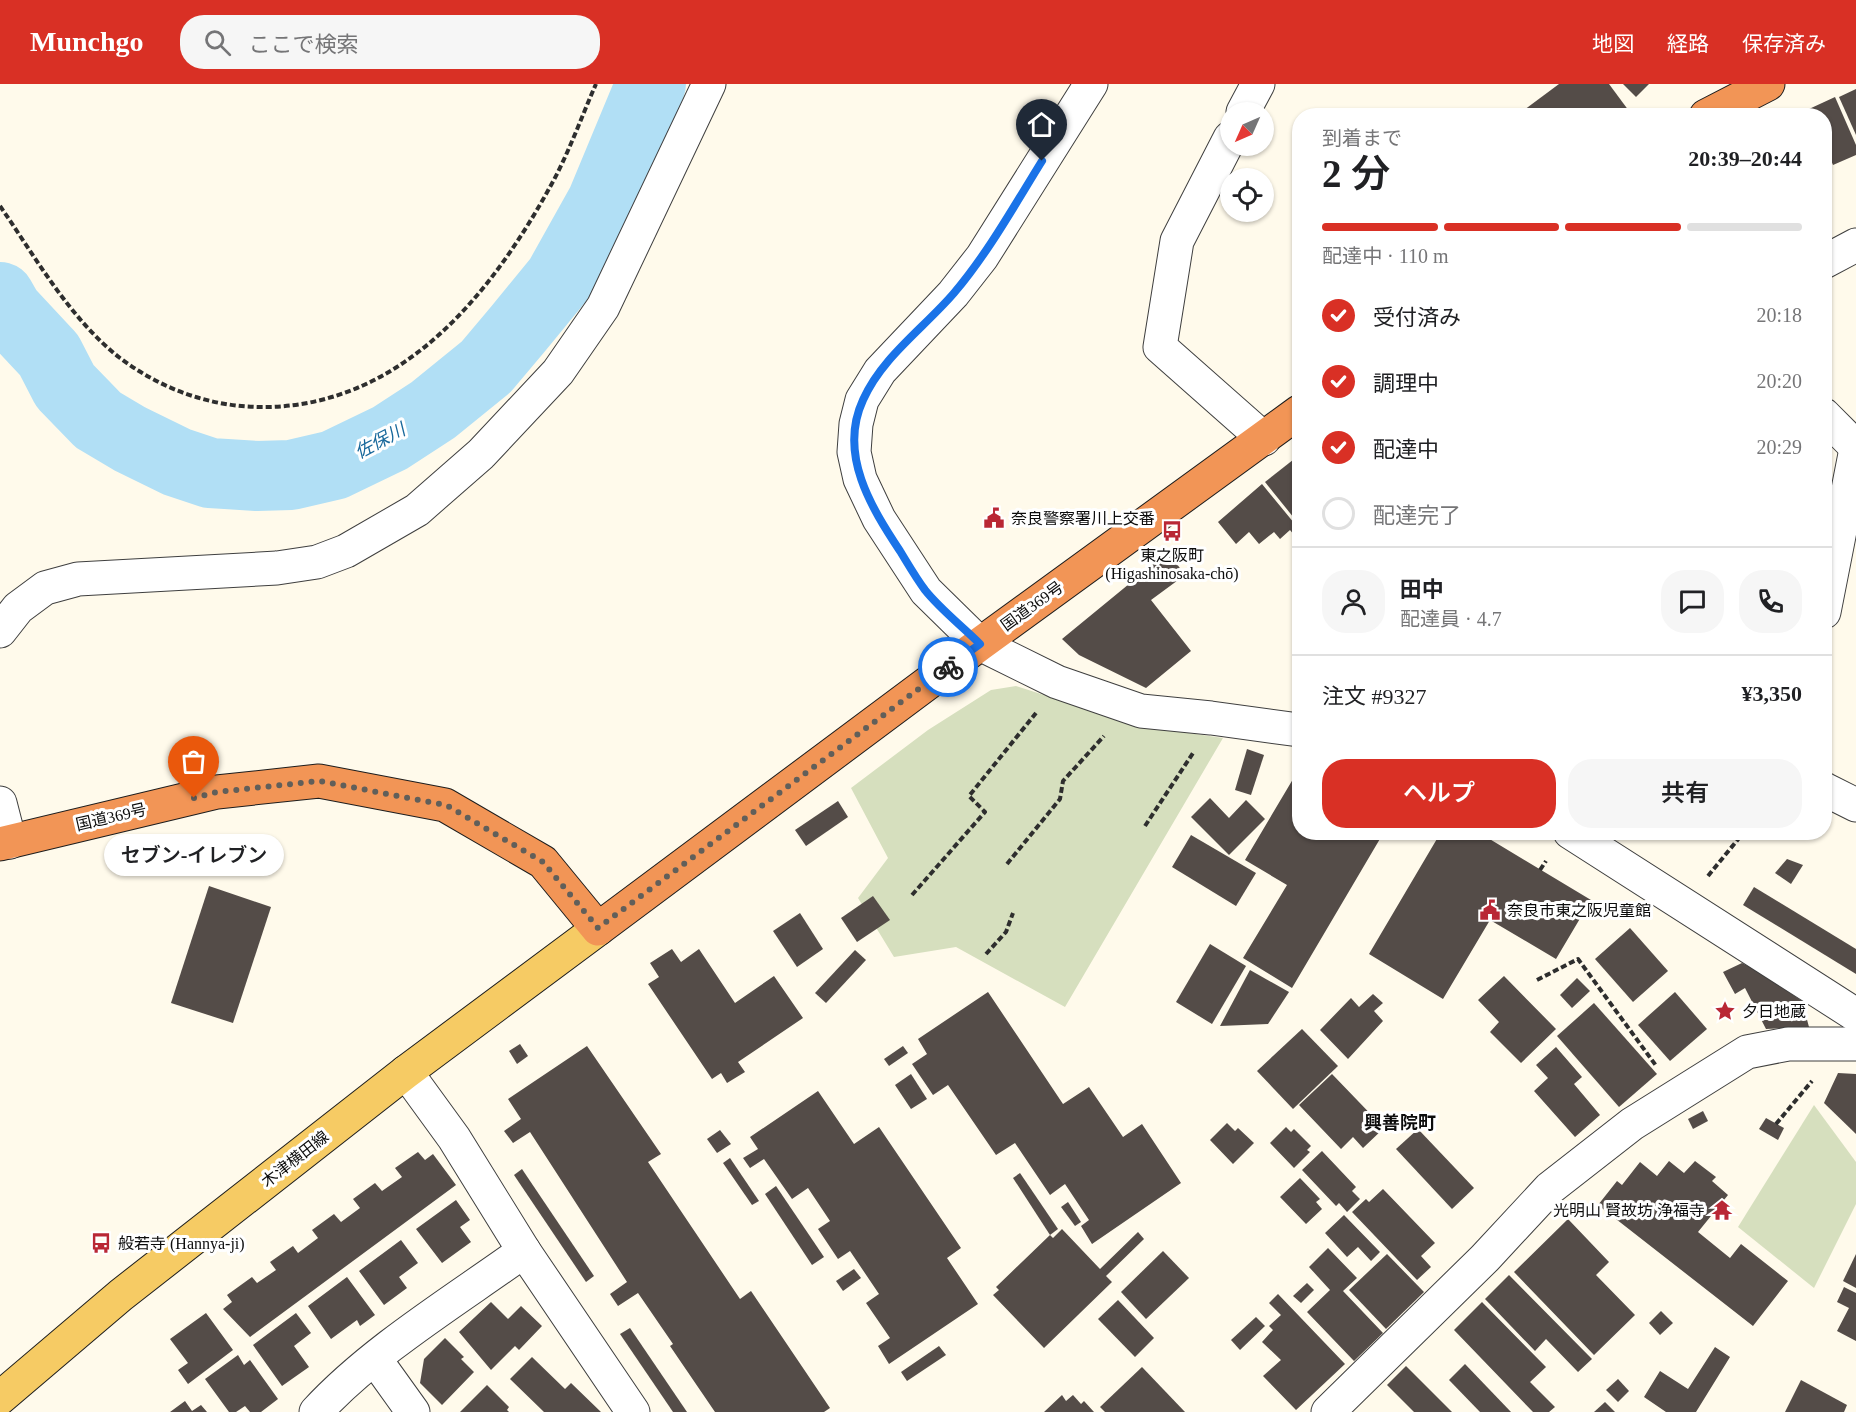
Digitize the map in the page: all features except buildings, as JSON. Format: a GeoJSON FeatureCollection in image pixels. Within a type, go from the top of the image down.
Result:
{"type":"FeatureCollection","features":[{"type":"Feature","properties":{"kind":"highway"},"geometry":{"type":"LineString","coordinates":[[1722,108],[1768,84]]}},
{"type":"Feature","properties":{"kind":"highway","name":"国道369号"},"geometry":{"type":"LineString","coordinates":[[5,843],[217,792],[319,781],[446,805],[543,862],[598,928],[980,644],[1292,420]]}},
{"type":"Feature","properties":{"kind":"main road","name":"木津横田線"},"geometry":{"type":"LineString","coordinates":[[0,1398],[121,1295],[406,1072],[598,928]]}},
{"type":"Feature","properties":{"kind":"street"},"geometry":{"type":"LineString","coordinates":[[0,631],[18,608],[45,588],[78,579],[277,568],[317,562],[346,550],[417,510],[481,454],[558,372],[603,307],[709,84]]}},
{"type":"Feature","properties":{"kind":"street"},"geometry":{"type":"LineString","coordinates":[[1090,84],[982,257],[953,294],[880,371],[862,400],[855,424],[854,452],[860,479],[879,519],[926,591],[980,644],[1057,682],[1141,711],[1292,729]]}},
{"type":"Feature","properties":{"kind":"street"},"geometry":{"type":"LineString","coordinates":[[1248,102],[1258,84]]}},
{"type":"Feature","properties":{"kind":"street"},"geometry":{"type":"LineString","coordinates":[[1221,156],[1178,241],[1160,347],[1264,439]]}},
{"type":"Feature","properties":{"kind":"street"},"geometry":{"type":"LineString","coordinates":[[1832,258],[1856,245]]}},
{"type":"Feature","properties":{"kind":"street"},"geometry":{"type":"LineString","coordinates":[[1832,424],[1856,448],[1832,571]]}},
{"type":"Feature","properties":{"kind":"street"},"geometry":{"type":"LineString","coordinates":[[1832,793],[1856,805]]}},
{"type":"Feature","properties":{"kind":"street"},"geometry":{"type":"LineString","coordinates":[[0,802],[5,843]]}},
{"type":"Feature","properties":{"kind":"street"},"geometry":{"type":"LineString","coordinates":[[1582,840],[1856,1016]]}},
{"type":"Feature","properties":{"kind":"street"},"geometry":{"type":"LineString","coordinates":[[1328,1412],[1485,1258],[1550,1188],[1632,1124],[1747,1052],[1788,1044],[1856,1044]]}},
{"type":"Feature","properties":{"kind":"street"},"geometry":{"type":"LineString","coordinates":[[406,1072],[454,1138],[524,1251],[633,1412]]}},
{"type":"Feature","properties":{"kind":"street"},"geometry":{"type":"LineString","coordinates":[[316,1412],[334,1392],[375,1359],[524,1251]]}},
{"type":"Feature","properties":{"kind":"street"},"geometry":{"type":"LineString","coordinates":[[375,1359],[413,1412]]}},
{"type":"Feature","properties":{"kind":"path"},"geometry":{"type":"LineString","coordinates":[[0,206],[71,307],[94,334],[120,358],[142,373],[176,391],[207,402],[245,407],[305,403],[342,395],[375,381],[415,356],[457,318],[480,292],[551,186],[596,84]]}},
{"type":"Feature","properties":{"kind":"path"},"geometry":{"type":"LineString","coordinates":[[912,895],[985,812],[969,796],[1006,752],[1057,682]]}},
{"type":"Feature","properties":{"kind":"path"},"geometry":{"type":"LineString","coordinates":[[1007,864],[1060,799],[1063,781],[1112,726],[1120,704]]}},
{"type":"Feature","properties":{"kind":"path"},"geometry":{"type":"LineString","coordinates":[[1145,826],[1203,738],[1211,718]]}},
{"type":"Feature","properties":{"kind":"path"},"geometry":{"type":"LineString","coordinates":[[1683,906],[1737,840]]}},
{"type":"Feature","properties":{"kind":"path"},"geometry":{"type":"LineString","coordinates":[[986,954],[1006,932],[1013,913]]}},
{"type":"Feature","properties":{"kind":"path"},"geometry":{"type":"LineString","coordinates":[[1537,980],[1578,959],[1678,1094]]}},
{"type":"Feature","properties":{"kind":"path"},"geometry":{"type":"LineString","coordinates":[[1776,1124],[1817,1074]]}},
{"type":"Feature","properties":{"kind":"green space"},"geometry":{"type":"Polygon","coordinates":[[[1016,686],[1141,726],[1223,738],[1065,1007],[956,947],[894,957],[858,898],[888,858],[851,788],[928,730],[991,690],[1016,686]]]}},
{"type":"Feature","properties":{"kind":"green space"},"geometry":{"type":"Polygon","coordinates":[[[1814,1105],[1856,1162],[1856,1204],[1814,1288],[1738,1227],[1814,1105]]]}},
{"type":"Feature","properties":{"kind":"waterway","name":"佐保川"},"geometry":{"type":"LineString","coordinates":[[0,297],[8,311],[49,355],[65,386],[98,420],[130,439],[177,462],[210,473],[257,476],[291,475],[334,465],[390,438],[433,410],[486,367],[518,329],[559,279],[602,202],[651,84]]}},
{"type":"Feature","properties":{"kind":"way so far"},"geometry":{"type":"LineString","coordinates":[[194,798],[217,792],[319,781],[446,805],[543,862],[598,928],[948,667]]}},
{"type":"Feature","properties":{"kind":"place","name":"奈良警察署川上交番"},"geometry":{"type":"Point","coordinates":[994,518]}},
{"type":"Feature","properties":{"kind":"place","name":"東之阪町 (Higashinosaka-chō)"},"geometry":{"type":"Point","coordinates":[1172,531]}},
{"type":"Feature","properties":{"kind":"place","name":"セブン-イレブン"},"geometry":{"type":"Point","coordinates":[194,798]}},
{"type":"Feature","properties":{"kind":"place","name":"奈良市東之阪児童館"},"geometry":{"type":"Point","coordinates":[1490,910]}},
{"type":"Feature","properties":{"kind":"place","name":"夕日地蔵"},"geometry":{"type":"Point","coordinates":[1725,1011]}},
{"type":"Feature","properties":{"kind":"place","name":"光明山 賢故坊 浄福寺"},"geometry":{"type":"Point","coordinates":[1722,1210]}},
{"type":"Feature","properties":{"kind":"place","name":"般若寺 (Hannya-ji)"},"geometry":{"type":"Point","coordinates":[101,1243]}},
{"type":"Feature","properties":{"kind":"district","name":"興善院町"},"geometry":{"type":"Point","coordinates":[1400,1123]}},
{"type":"Feature","properties":{"kind":"route"},"geometry":{"type":"LineString","coordinates":[[948,667],[980,644],[926,591],[879,519],[860,479],[854,452],[855,424],[862,400],[880,371],[953,294],[982,257],[1042,161]]}}]}
